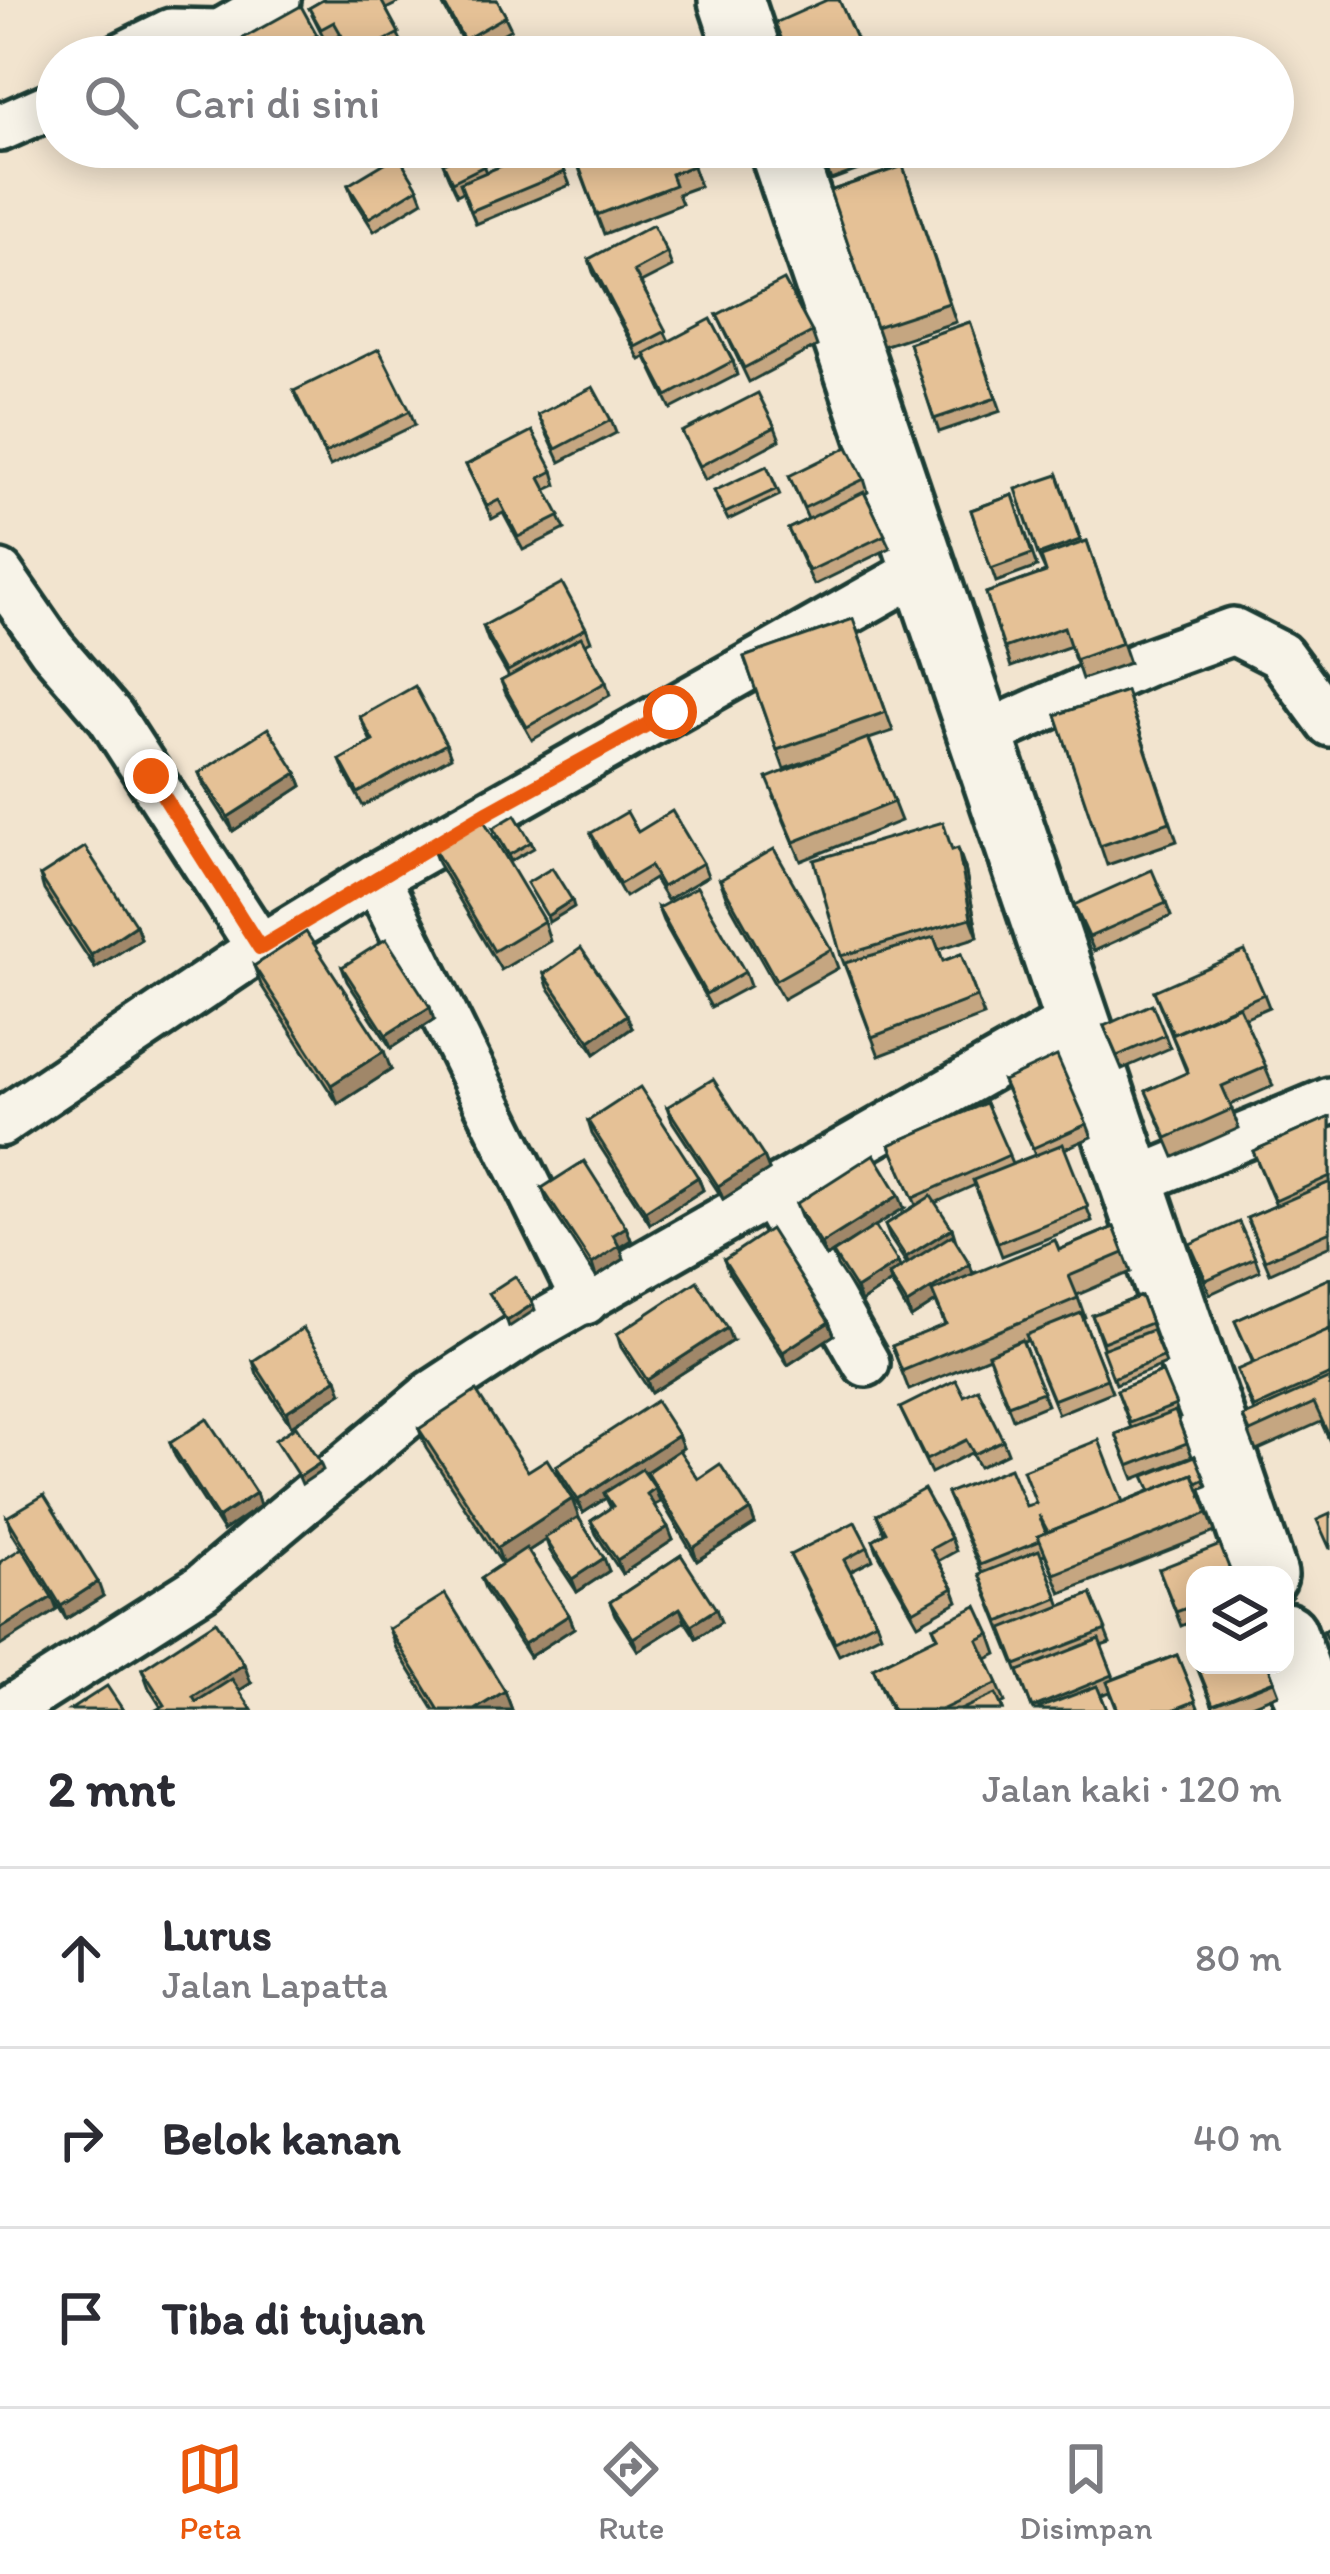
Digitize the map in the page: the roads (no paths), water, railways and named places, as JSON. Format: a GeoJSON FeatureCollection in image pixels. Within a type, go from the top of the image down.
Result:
{"type":"FeatureCollection","features":[{"type":"Feature","properties":{"kind":"main road"},"geometry":{"type":"LineString","coordinates":[[731,0],[743,36]]}},
{"type":"Feature","properties":{"kind":"main road"},"geometry":{"type":"LineString","coordinates":[[788,168],[1261,1566]]}},
{"type":"Feature","properties":{"kind":"main road"},"geometry":{"type":"LineString","coordinates":[[1294,1661],[1311,1710]]}},
{"type":"Feature","properties":{"kind":"street"},"geometry":{"type":"LineString","coordinates":[[162,36],[220,33],[277,0]]}},
{"type":"Feature","properties":{"kind":"street"},"geometry":{"type":"LineString","coordinates":[[0,128],[36,112]]}},
{"type":"Feature","properties":{"kind":"street"},"geometry":{"type":"LineString","coordinates":[[0,1124],[260,948],[376,877],[926,567]]}},
{"type":"Feature","properties":{"kind":"street"},"geometry":{"type":"LineString","coordinates":[[0,574],[124,736],[260,948]]}},
{"type":"Feature","properties":{"kind":"street"},"geometry":{"type":"LineString","coordinates":[[980,737],[1145,663],[1233,631],[1280,655],[1330,723]]}},
{"type":"Feature","properties":{"kind":"street"},"geometry":{"type":"LineString","coordinates":[[376,877],[585,1301]]}},
{"type":"Feature","properties":{"kind":"street"},"geometry":{"type":"LineString","coordinates":[[8,1710],[202,1588],[432,1394],[528,1330],[1076,1018]]}},
{"type":"Feature","properties":{"kind":"street"},"geometry":{"type":"LineString","coordinates":[[1131,1183],[1330,1101]]}},
{"type":"Feature","properties":{"kind":"street"},"geometry":{"type":"LineString","coordinates":[[768,1190],[866,1363]]}}]}
